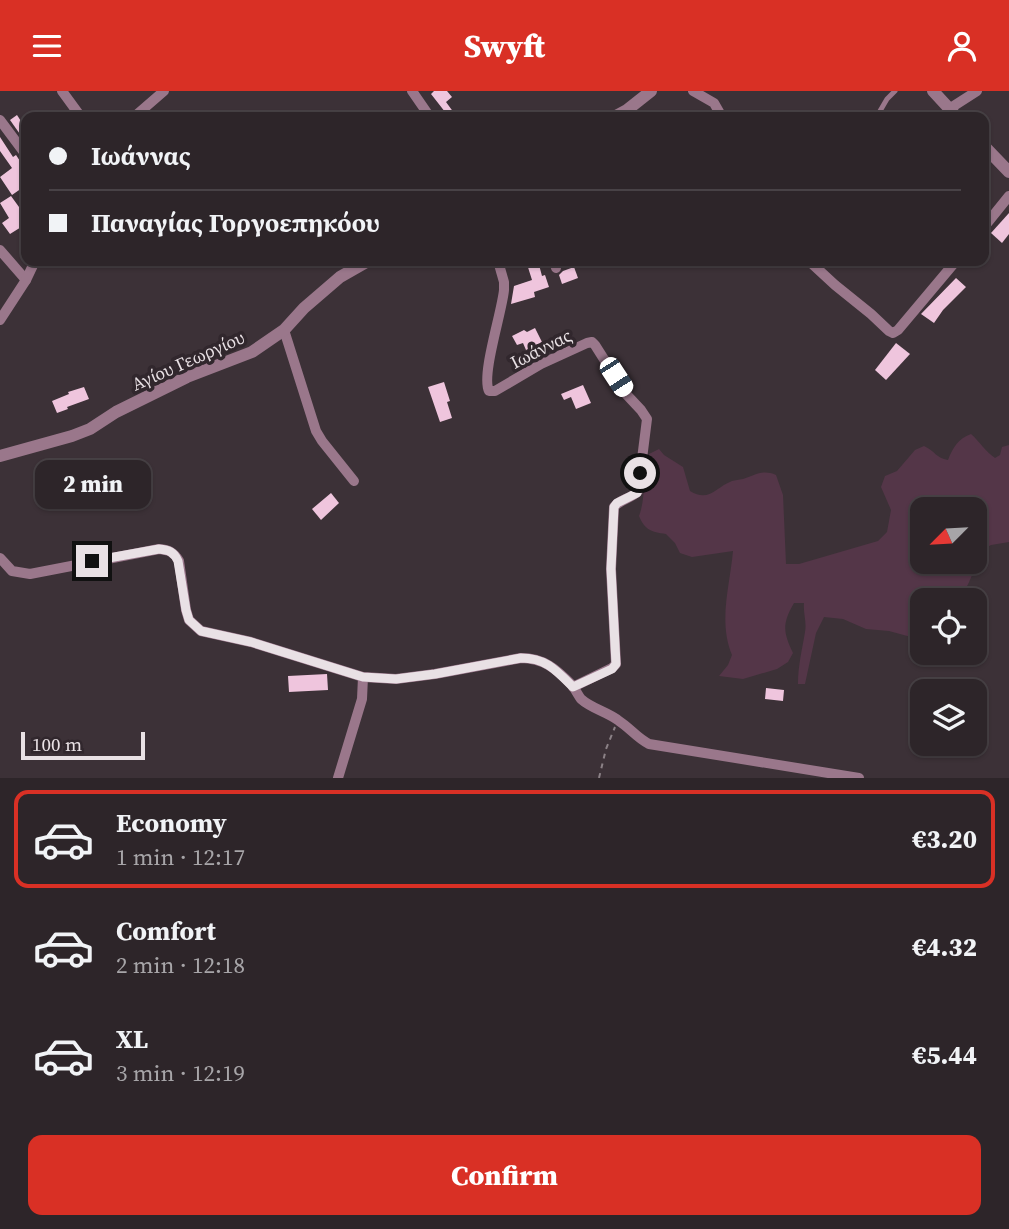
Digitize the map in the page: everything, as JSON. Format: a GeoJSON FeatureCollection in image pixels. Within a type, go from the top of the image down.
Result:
{"type":"FeatureCollection","features":[{"type":"Feature","properties":{"kind":"street"},"geometry":{"type":"LineString","coordinates":[[62,91],[77,112]]}},
{"type":"Feature","properties":{"kind":"street"},"geometry":{"type":"LineString","coordinates":[[412,91],[427,112]]}},
{"type":"Feature","properties":{"kind":"street"},"geometry":{"type":"LineString","coordinates":[[623,112],[651,91]]}},
{"type":"Feature","properties":{"kind":"street"},"geometry":{"type":"LineString","coordinates":[[693,91],[714,103],[719,112]]}},
{"type":"Feature","properties":{"kind":"street"},"geometry":{"type":"LineString","coordinates":[[933,91],[952,112]]}},
{"type":"Feature","properties":{"kind":"street"},"geometry":{"type":"LineString","coordinates":[[954,112],[976,91]]}},
{"type":"Feature","properties":{"kind":"street"},"geometry":{"type":"LineString","coordinates":[[139,112],[158,93]]}},
{"type":"Feature","properties":{"kind":"street"},"geometry":{"type":"LineString","coordinates":[[0,120],[21,148]]}},
{"type":"Feature","properties":{"kind":"street"},"geometry":{"type":"LineString","coordinates":[[989,151],[1009,172]]}},
{"type":"Feature","properties":{"kind":"street"},"geometry":{"type":"LineString","coordinates":[[989,221],[1009,197]]}},
{"type":"Feature","properties":{"kind":"street"},"geometry":{"type":"LineString","coordinates":[[0,250],[26,280]]}},
{"type":"Feature","properties":{"kind":"street"},"geometry":{"type":"LineString","coordinates":[[0,320],[33,266]]}},
{"type":"Feature","properties":{"kind":"street","name":"Αγίου Γεωργίου"},"geometry":{"type":"LineString","coordinates":[[0,456],[56,442],[90,429],[116,412],[187,377],[252,352],[284,330],[304,308],[357,266]]}},
{"type":"Feature","properties":{"kind":"street","name":"Ιωάννας"},"geometry":{"type":"LineString","coordinates":[[499,266],[504,290],[488,365],[486,385],[489,391],[495,391],[541,364],[592,342],[626,394],[647,419],[638,491],[614,507],[611,569],[616,664],[612,669],[573,687]]}},
{"type":"Feature","properties":{"kind":"street"},"geometry":{"type":"LineString","coordinates":[[815,266],[893,333],[952,266]]}},
{"type":"Feature","properties":{"kind":"street"},"geometry":{"type":"LineString","coordinates":[[284,330],[316,431],[354,481]]}},
{"type":"Feature","properties":{"kind":"street"},"geometry":{"type":"LineString","coordinates":[[0,558],[12,571],[30,574],[159,549],[167,550],[175,555],[178,561],[189,620],[201,631],[251,642],[363,677],[396,679],[535,658],[550,665],[573,687],[582,700],[618,720],[649,744],[859,778]]}},
{"type":"Feature","properties":{"kind":"street"},"geometry":{"type":"LineString","coordinates":[[338,778],[362,699],[363,677]]}},
{"type":"Feature","properties":{"kind":"lane"},"geometry":{"type":"LineString","coordinates":[[880,112],[882,106],[895,91]]}},
{"type":"Feature","properties":{"kind":"path"},"geometry":{"type":"LineString","coordinates":[[599,778],[608,742],[618,720]]}},
{"type":"Feature","properties":{"kind":"shaded area"},"geometry":{"type":"Polygon","coordinates":[[[971,434],[995,458],[1000,455],[1002,447],[1009,445],[1009,542],[987,547],[987,497],[910,497],[910,574],[973,574],[966,588],[910,588],[910,637],[866,629],[843,619],[824,617],[816,633],[805,684],[798,684],[806,625],[804,603],[794,603],[786,623],[787,639],[793,653],[788,662],[777,669],[743,679],[719,676],[732,655],[725,617],[733,551],[692,557],[680,553],[666,534],[646,527],[639,516],[649,454],[659,449],[683,467],[690,491],[702,495],[712,493],[732,481],[759,473],[776,475],[783,495],[786,564],[799,564],[878,541],[887,532],[891,510],[881,487],[885,476],[897,471],[915,450],[924,446],[948,460],[956,444],[971,434]]]}},
{"type":"Feature","properties":{"kind":"building"},"geometry":{"type":"Polygon","coordinates":[[[434,91],[447,91],[452,97],[446,102],[453,112],[445,112],[431,94],[434,91]]]}},
{"type":"Feature","properties":{"kind":"building"},"geometry":{"type":"Polygon","coordinates":[[[17,115],[21,121],[21,136],[10,120],[17,115]]]}},
{"type":"Feature","properties":{"kind":"building"},"geometry":{"type":"Polygon","coordinates":[[[0,137],[13,157],[16,155],[21,162],[21,189],[12,195],[0,177],[12,168],[0,151],[0,137]]]}},
{"type":"Feature","properties":{"kind":"building"},"geometry":{"type":"Polygon","coordinates":[[[11,196],[19,207],[21,205],[21,227],[10,234],[2,223],[9,218],[0,203],[11,196]]]}},
{"type":"Feature","properties":{"kind":"building"},"geometry":{"type":"Polygon","coordinates":[[[1009,213],[1009,234],[1002,243],[991,233],[1009,213]]]}},
{"type":"Feature","properties":{"kind":"building"},"geometry":{"type":"Polygon","coordinates":[[[528,266],[539,266],[549,287],[534,292],[535,297],[511,304],[514,286],[532,280],[528,266]]]}},
{"type":"Feature","properties":{"kind":"building"},"geometry":{"type":"Polygon","coordinates":[[[574,267],[578,278],[562,284],[559,275],[574,267]]]}},
{"type":"Feature","properties":{"kind":"building"},"geometry":{"type":"Polygon","coordinates":[[[956,278],[966,287],[934,323],[921,314],[956,278]]]}},
{"type":"Feature","properties":{"kind":"building"},"geometry":{"type":"Polygon","coordinates":[[[535,328],[542,342],[526,350],[523,343],[517,345],[512,336],[535,328]]]}},
{"type":"Feature","properties":{"kind":"building"},"geometry":{"type":"Polygon","coordinates":[[[896,343],[910,354],[886,380],[875,370],[896,343]]]}},
{"type":"Feature","properties":{"kind":"building"},"geometry":{"type":"Polygon","coordinates":[[[444,382],[452,418],[440,422],[428,387],[444,382]]]}},
{"type":"Feature","properties":{"kind":"building"},"geometry":{"type":"Polygon","coordinates":[[[583,385],[591,403],[576,409],[571,397],[564,400],[561,394],[583,385]]]}},
{"type":"Feature","properties":{"kind":"building"},"geometry":{"type":"Polygon","coordinates":[[[84,387],[89,399],[57,413],[52,401],[84,387]]]}},
{"type":"Feature","properties":{"kind":"building"},"geometry":{"type":"Polygon","coordinates":[[[331,493],[339,503],[321,520],[312,509],[331,493]]]}},
{"type":"Feature","properties":{"kind":"building"},"geometry":{"type":"Polygon","coordinates":[[[327,674],[328,690],[289,692],[288,676],[327,674]]]}},
{"type":"Feature","properties":{"kind":"building"},"geometry":{"type":"Polygon","coordinates":[[[766,688],[784,690],[783,701],[765,699],[766,688]]]}},
{"type":"Feature","properties":{"kind":"route"},"geometry":{"type":"LineString","coordinates":[[92,561],[159,549],[167,550],[175,555],[178,561],[186,610],[194,627],[363,677],[396,679],[535,658],[550,665],[573,687],[612,669],[616,664],[611,569],[614,507],[637,493],[640,473]]}}]}
